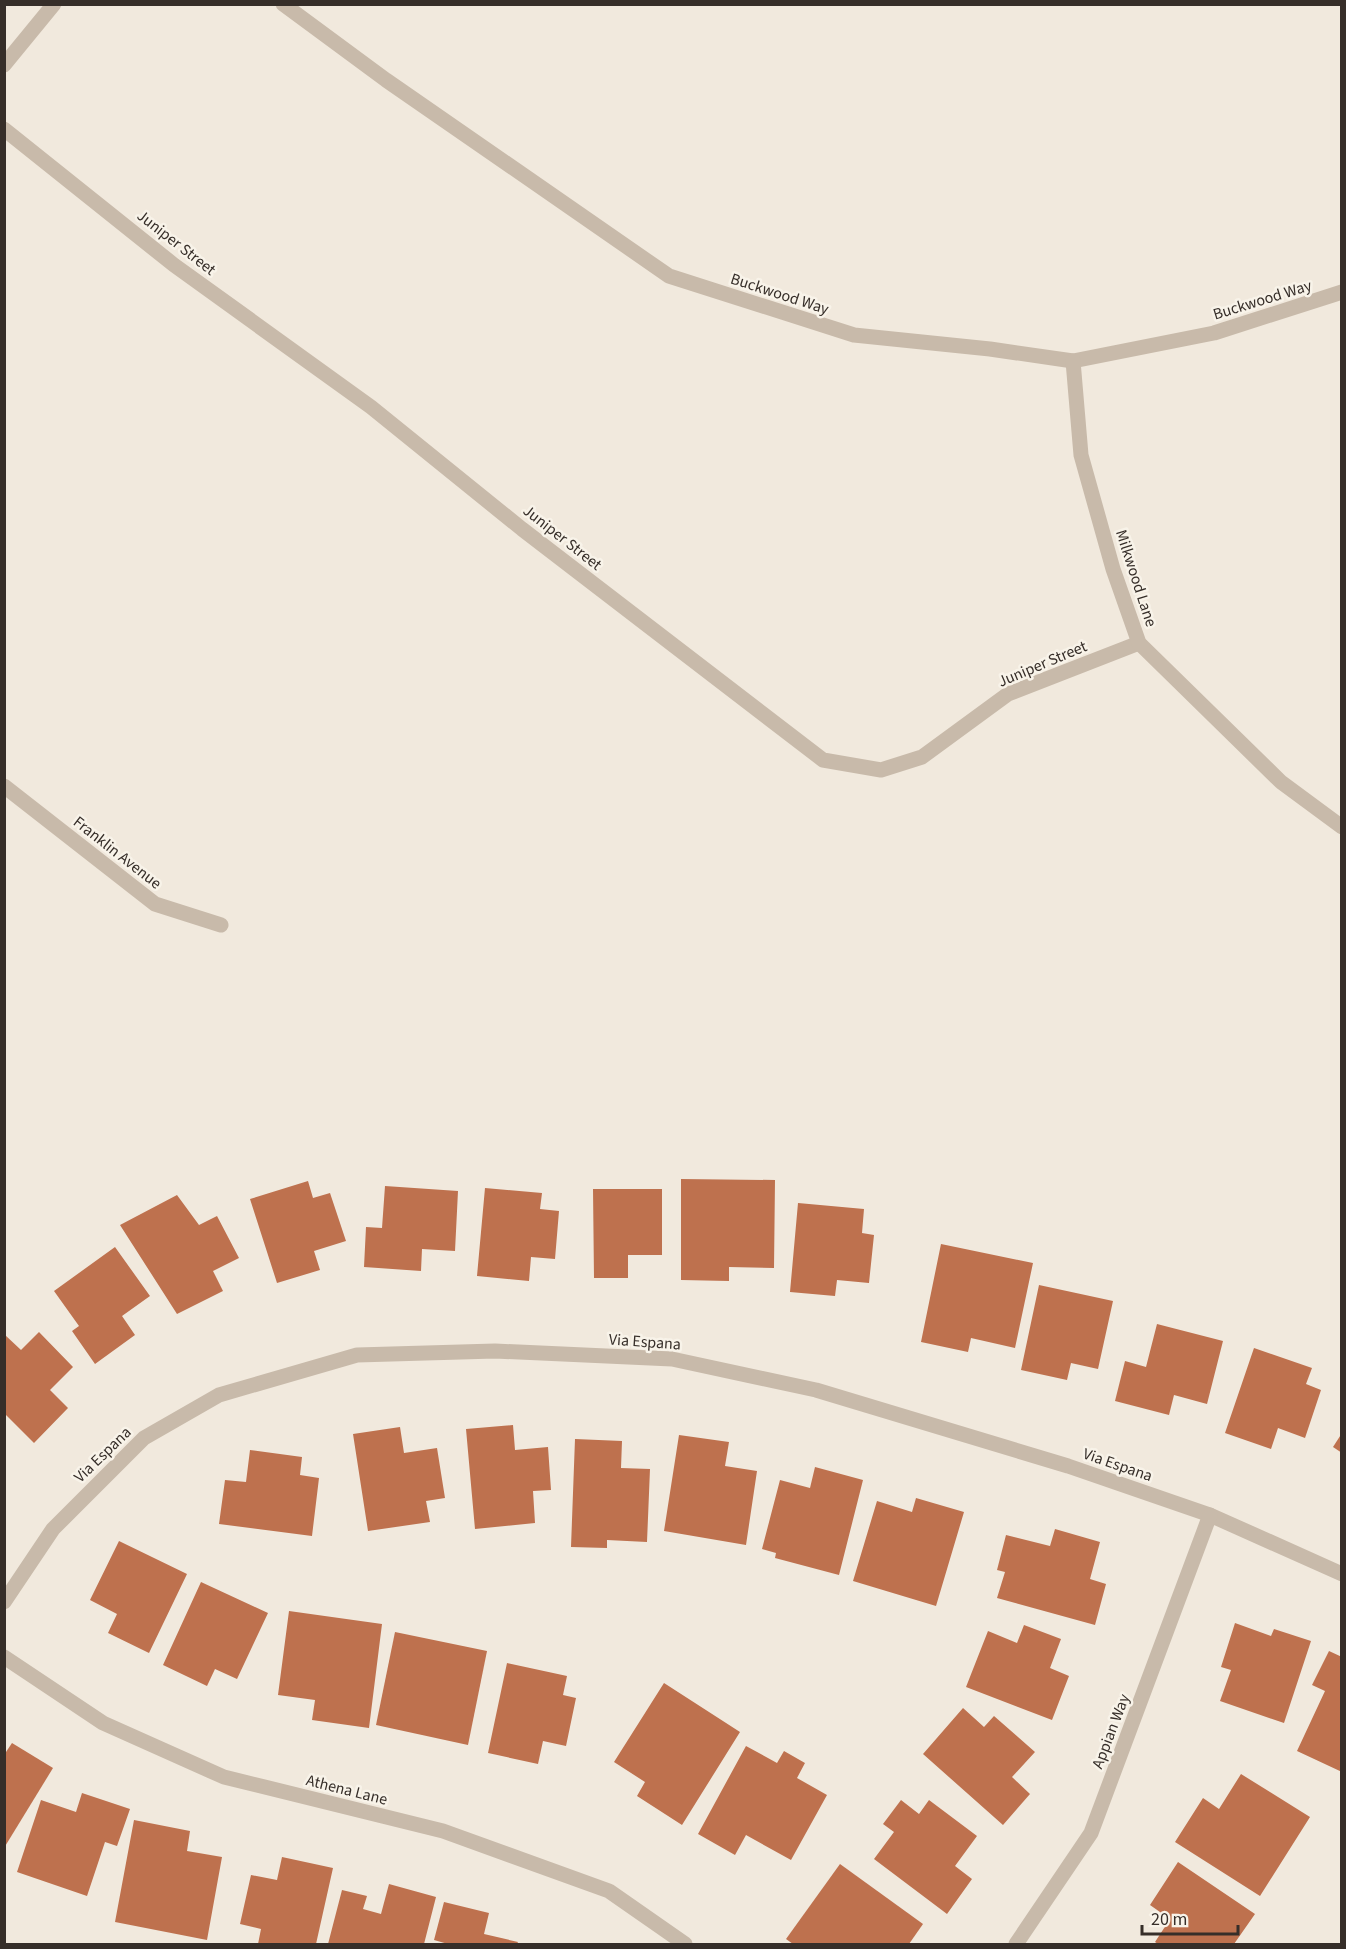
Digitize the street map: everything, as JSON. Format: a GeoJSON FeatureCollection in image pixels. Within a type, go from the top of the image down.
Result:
{"type":"FeatureCollection","features":[{"type":"Feature","properties":{"kind":"street"},"geometry":{"type":"LineString","coordinates":[[4,65],[54,4]]}},
{"type":"Feature","properties":{"kind":"street","name":"Buckwood Way"},"geometry":{"type":"LineString","coordinates":[[283,4],[386,80],[669,276],[854,335],[990,349],[1073,362],[1214,333],[1341,292]]}},
{"type":"Feature","properties":{"kind":"street","name":"Juniper Street"},"geometry":{"type":"LineString","coordinates":[[4,129],[174,265],[371,407],[522,529],[823,760],[881,771],[922,757],[1008,694],[1139,644]]}},
{"type":"Feature","properties":{"kind":"street","name":"Milkwood Lane"},"geometry":{"type":"LineString","coordinates":[[1073,362],[1081,455],[1113,569],[1139,644],[1281,782],[1341,827]]}},
{"type":"Feature","properties":{"kind":"street","name":"Franklin Avenue"},"geometry":{"type":"LineString","coordinates":[[4,786],[155,904],[221,925]]}},
{"type":"Feature","properties":{"kind":"street","name":"Via Espana"},"geometry":{"type":"LineString","coordinates":[[4,1602],[53,1528],[144,1438],[219,1395],[357,1355],[495,1351],[672,1359],[816,1390],[1068,1466],[1210,1515],[1341,1574]]}},
{"type":"Feature","properties":{"kind":"street","name":"Appian Way"},"geometry":{"type":"LineString","coordinates":[[1016,1944],[1091,1833],[1210,1515]]}},
{"type":"Feature","properties":{"kind":"street","name":"Athena Lane"},"geometry":{"type":"LineString","coordinates":[[4,1657],[103,1723],[224,1777],[443,1831],[609,1891],[686,1944]]}},
{"type":"Feature","properties":{"kind":"building"},"geometry":{"type":"Polygon","coordinates":[[[681,1179],[775,1180],[774,1268],[729,1267],[729,1281],[681,1280],[681,1179]]]}},
{"type":"Feature","properties":{"kind":"building"},"geometry":{"type":"Polygon","coordinates":[[[308,1181],[313,1198],[330,1193],[346,1241],[314,1251],[320,1270],[277,1283],[250,1199],[308,1181]]]}},
{"type":"Feature","properties":{"kind":"building"},"geometry":{"type":"Polygon","coordinates":[[[385,1186],[458,1191],[455,1251],[422,1249],[421,1271],[364,1267],[366,1227],[382,1228],[385,1186]]]}},
{"type":"Feature","properties":{"kind":"building"},"geometry":{"type":"Polygon","coordinates":[[[485,1188],[542,1193],[540,1209],[559,1211],[555,1259],[531,1257],[529,1281],[477,1276],[485,1188]]]}},
{"type":"Feature","properties":{"kind":"building"},"geometry":{"type":"Polygon","coordinates":[[[593,1189],[662,1189],[662,1255],[628,1255],[628,1278],[594,1278],[593,1189]]]}},
{"type":"Feature","properties":{"kind":"building"},"geometry":{"type":"Polygon","coordinates":[[[177,1195],[199,1225],[217,1216],[239,1258],[213,1271],[223,1291],[177,1314],[120,1225],[177,1195]]]}},
{"type":"Feature","properties":{"kind":"building"},"geometry":{"type":"Polygon","coordinates":[[[798,1203],[864,1209],[862,1233],[874,1235],[869,1283],[837,1280],[835,1296],[790,1292],[798,1203]]]}},
{"type":"Feature","properties":{"kind":"building"},"geometry":{"type":"Polygon","coordinates":[[[941,1244],[1033,1263],[1015,1348],[971,1338],[968,1352],[921,1342],[941,1244]]]}},
{"type":"Feature","properties":{"kind":"building"},"geometry":{"type":"Polygon","coordinates":[[[115,1247],[150,1296],[122,1316],[135,1335],[95,1364],[72,1331],[79,1326],[54,1291],[115,1247]]]}},
{"type":"Feature","properties":{"kind":"building"},"geometry":{"type":"Polygon","coordinates":[[[1039,1285],[1113,1301],[1098,1369],[1071,1363],[1067,1380],[1021,1370],[1039,1285]]]}},
{"type":"Feature","properties":{"kind":"building"},"geometry":{"type":"Polygon","coordinates":[[[1157,1324],[1223,1341],[1207,1404],[1174,1395],[1169,1415],[1115,1401],[1125,1361],[1146,1367],[1157,1324]]]}},
{"type":"Feature","properties":{"kind":"building"},"geometry":{"type":"Polygon","coordinates":[[[39,1332],[73,1367],[50,1390],[68,1408],[34,1443],[4,1413],[4,1334],[21,1350],[39,1332]]]}},
{"type":"Feature","properties":{"kind":"building"},"geometry":{"type":"Polygon","coordinates":[[[1254,1348],[1312,1368],[1306,1384],[1321,1390],[1305,1438],[1278,1428],[1271,1449],[1225,1433],[1254,1348]]]}},
{"type":"Feature","properties":{"kind":"building"},"geometry":{"type":"Polygon","coordinates":[[[513,1425],[515,1450],[548,1447],[551,1490],[533,1491],[535,1523],[475,1529],[466,1429],[513,1425]]]}},
{"type":"Feature","properties":{"kind":"building"},"geometry":{"type":"Polygon","coordinates":[[[400,1427],[404,1453],[437,1448],[445,1498],[426,1501],[430,1522],[368,1531],[353,1434],[400,1427]]]}},
{"type":"Feature","properties":{"kind":"building"},"geometry":{"type":"Polygon","coordinates":[[[1342,1433],[1342,1453],[1333,1447],[1342,1433]]]}},
{"type":"Feature","properties":{"kind":"building"},"geometry":{"type":"Polygon","coordinates":[[[679,1435],[729,1442],[725,1466],[757,1471],[746,1545],[664,1531],[679,1435]]]}},
{"type":"Feature","properties":{"kind":"building"},"geometry":{"type":"Polygon","coordinates":[[[575,1439],[622,1441],[621,1468],[650,1469],[647,1542],[607,1540],[607,1548],[571,1547],[575,1439]]]}},
{"type":"Feature","properties":{"kind":"building"},"geometry":{"type":"Polygon","coordinates":[[[250,1450],[302,1457],[300,1475],[319,1478],[312,1536],[219,1524],[225,1480],[246,1482],[250,1450]]]}},
{"type":"Feature","properties":{"kind":"building"},"geometry":{"type":"Polygon","coordinates":[[[815,1467],[863,1480],[839,1575],[775,1558],[776,1553],[762,1549],[780,1480],[810,1488],[815,1467]]]}},
{"type":"Feature","properties":{"kind":"building"},"geometry":{"type":"Polygon","coordinates":[[[916,1498],[964,1512],[936,1606],[853,1581],[877,1501],[912,1512],[916,1498]]]}},
{"type":"Feature","properties":{"kind":"building"},"geometry":{"type":"Polygon","coordinates":[[[1055,1529],[1100,1542],[1090,1579],[1106,1584],[1095,1625],[997,1598],[1005,1572],[997,1570],[1006,1535],[1050,1546],[1055,1529]]]}},
{"type":"Feature","properties":{"kind":"building"},"geometry":{"type":"Polygon","coordinates":[[[119,1541],[187,1574],[149,1653],[108,1633],[117,1614],[90,1600],[119,1541]]]}},
{"type":"Feature","properties":{"kind":"building"},"geometry":{"type":"Polygon","coordinates":[[[201,1582],[268,1613],[237,1679],[215,1669],[207,1686],[163,1665],[201,1582]]]}},
{"type":"Feature","properties":{"kind":"building"},"geometry":{"type":"Polygon","coordinates":[[[289,1611],[382,1624],[369,1728],[312,1720],[315,1700],[278,1695],[289,1611]]]}},
{"type":"Feature","properties":{"kind":"building"},"geometry":{"type":"Polygon","coordinates":[[[1235,1623],[1271,1636],[1274,1629],[1311,1641],[1284,1723],[1220,1701],[1231,1670],[1221,1667],[1235,1623]]]}},
{"type":"Feature","properties":{"kind":"building"},"geometry":{"type":"Polygon","coordinates":[[[1024,1625],[1061,1639],[1050,1668],[1069,1676],[1052,1720],[966,1687],[988,1631],[1017,1643],[1024,1625]]]}},
{"type":"Feature","properties":{"kind":"building"},"geometry":{"type":"Polygon","coordinates":[[[395,1632],[487,1651],[468,1745],[376,1725],[395,1632]]]}},
{"type":"Feature","properties":{"kind":"building"},"geometry":{"type":"Polygon","coordinates":[[[1329,1651],[1342,1657],[1342,1772],[1297,1751],[1325,1691],[1312,1685],[1329,1651]]]}},
{"type":"Feature","properties":{"kind":"building"},"geometry":{"type":"Polygon","coordinates":[[[507,1663],[567,1676],[563,1695],[576,1698],[566,1746],[543,1741],[538,1764],[488,1753],[507,1663]]]}},
{"type":"Feature","properties":{"kind":"building"},"geometry":{"type":"Polygon","coordinates":[[[664,1683],[740,1732],[682,1825],[637,1796],[645,1782],[614,1762],[664,1683]]]}},
{"type":"Feature","properties":{"kind":"building"},"geometry":{"type":"Polygon","coordinates":[[[963,1708],[984,1727],[994,1716],[1035,1752],[1012,1777],[1030,1794],[1003,1825],[923,1754],[963,1708]]]}},
{"type":"Feature","properties":{"kind":"building"},"geometry":{"type":"Polygon","coordinates":[[[12,1743],[53,1768],[4,1848],[4,1755],[12,1743]]]}},
{"type":"Feature","properties":{"kind":"building"},"geometry":{"type":"Polygon","coordinates":[[[746,1746],[777,1763],[784,1751],[805,1763],[797,1778],[827,1795],[791,1860],[746,1835],[735,1855],[698,1834],[746,1746]]]}},
{"type":"Feature","properties":{"kind":"building"},"geometry":{"type":"Polygon","coordinates":[[[1241,1774],[1310,1817],[1260,1896],[1175,1842],[1203,1798],[1219,1809],[1241,1774]]]}},
{"type":"Feature","properties":{"kind":"building"},"geometry":{"type":"Polygon","coordinates":[[[82,1793],[130,1809],[117,1846],[105,1842],[87,1896],[17,1872],[41,1800],[76,1812],[82,1793]]]}},
{"type":"Feature","properties":{"kind":"building"},"geometry":{"type":"Polygon","coordinates":[[[901,1800],[919,1814],[929,1800],[977,1836],[955,1866],[972,1879],[947,1914],[874,1859],[894,1832],[883,1824],[901,1800]]]}},
{"type":"Feature","properties":{"kind":"building"},"geometry":{"type":"Polygon","coordinates":[[[134,1820],[190,1831],[187,1851],[222,1857],[207,1940],[115,1922],[134,1820]]]}},
{"type":"Feature","properties":{"kind":"building"},"geometry":{"type":"Polygon","coordinates":[[[282,1857],[333,1868],[316,1944],[258,1944],[261,1929],[240,1924],[251,1875],[277,1880],[282,1857]]]}},
{"type":"Feature","properties":{"kind":"building"},"geometry":{"type":"Polygon","coordinates":[[[1178,1862],[1255,1914],[1234,1944],[1158,1944],[1155,1942],[1170,1919],[1150,1905],[1178,1862]]]}},
{"type":"Feature","properties":{"kind":"building"},"geometry":{"type":"Polygon","coordinates":[[[840,1864],[923,1924],[909,1944],[793,1944],[786,1939],[840,1864]]]}},
{"type":"Feature","properties":{"kind":"building"},"geometry":{"type":"Polygon","coordinates":[[[389,1884],[436,1897],[424,1944],[328,1944],[342,1890],[367,1896],[363,1909],[381,1914],[389,1884]]]}},
{"type":"Feature","properties":{"kind":"building"},"geometry":{"type":"Polygon","coordinates":[[[444,1902],[489,1913],[484,1934],[518,1942],[517,1944],[448,1944],[434,1940],[444,1902]]]}}]}
